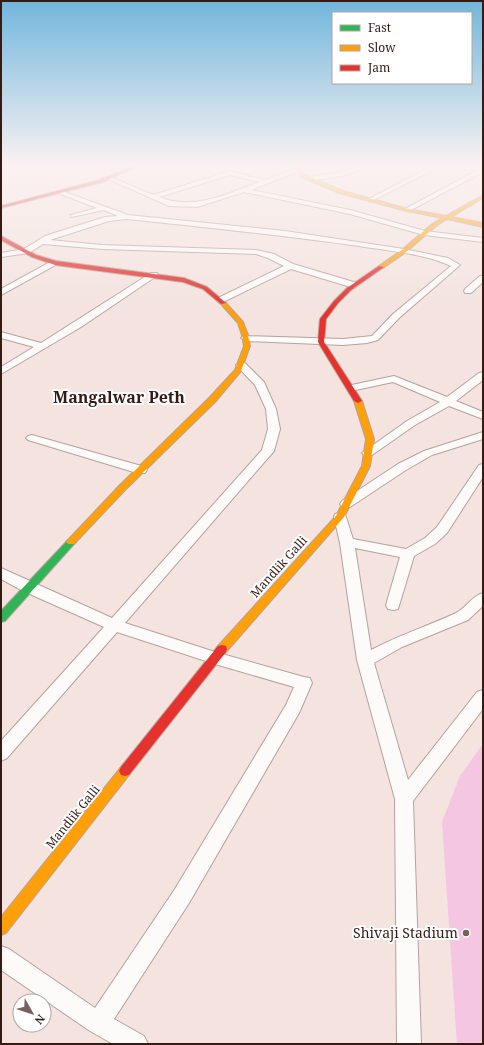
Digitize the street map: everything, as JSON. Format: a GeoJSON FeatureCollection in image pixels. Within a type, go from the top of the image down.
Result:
{"type":"FeatureCollection","features":[{"type":"Feature","properties":{"kind":"street"},"geometry":{"type":"LineString","coordinates":[[73,216],[78,215]]}},
{"type":"Feature","properties":{"kind":"street"},"geometry":{"type":"LineString","coordinates":[[121,215],[126,217]]}},
{"type":"Feature","properties":{"kind":"street"},"geometry":{"type":"LineString","coordinates":[[146,218],[151,215]]}},
{"type":"Feature","properties":{"kind":"street"},"geometry":{"type":"LineString","coordinates":[[361,215],[424,233],[483,240]]}},
{"type":"Feature","properties":{"kind":"street"},"geometry":{"type":"LineString","coordinates":[[430,215],[483,225]]}},
{"type":"Feature","properties":{"kind":"street"},"geometry":{"type":"LineString","coordinates":[[321,342],[323,318],[336,302],[354,285],[404,251],[424,233],[451,215]]}},
{"type":"Feature","properties":{"kind":"street"},"geometry":{"type":"LineString","coordinates":[[1,254],[26,251],[42,241],[108,219],[126,217],[285,233],[335,242],[404,251],[445,260],[456,265],[396,316],[375,338],[343,342],[246,338]]}},
{"type":"Feature","properties":{"kind":"street"},"geometry":{"type":"LineString","coordinates":[[1,238],[41,259],[55,263],[154,275],[184,280],[205,288],[221,300],[241,324],[247,346],[238,371],[212,400],[141,470],[28,587],[1,618]]}},
{"type":"Feature","properties":{"kind":"street"},"geometry":{"type":"LineString","coordinates":[[42,241],[102,248],[256,252],[271,256],[290,266],[354,285]]}},
{"type":"Feature","properties":{"kind":"street"},"geometry":{"type":"LineString","coordinates":[[1,292],[55,263]]}},
{"type":"Feature","properties":{"kind":"street"},"geometry":{"type":"LineString","coordinates":[[221,300],[290,266]]}},
{"type":"Feature","properties":{"kind":"street"},"geometry":{"type":"LineString","coordinates":[[1,371],[154,275]]}},
{"type":"Feature","properties":{"kind":"street"},"geometry":{"type":"LineString","coordinates":[[468,291],[483,278]]}},
{"type":"Feature","properties":{"kind":"street"},"geometry":{"type":"LineString","coordinates":[[1,335],[42,346]]}},
{"type":"Feature","properties":{"kind":"street","name":"Mandlik Galli"},"geometry":{"type":"LineString","coordinates":[[1,928],[215,658],[343,510],[366,466],[370,439],[359,402],[321,342]]}},
{"type":"Feature","properties":{"kind":"street"},"geometry":{"type":"LineString","coordinates":[[1,753],[268,451],[274,429],[272,409],[260,384],[241,365]]}},
{"type":"Feature","properties":{"kind":"street"},"geometry":{"type":"LineString","coordinates":[[368,453],[412,423],[448,402],[483,375]]}},
{"type":"Feature","properties":{"kind":"street"},"geometry":{"type":"LineString","coordinates":[[351,388],[394,379],[483,416]]}},
{"type":"Feature","properties":{"kind":"street"},"geometry":{"type":"LineString","coordinates":[[408,1044],[404,799],[365,660],[343,510],[402,467],[428,453],[483,435]]}},
{"type":"Feature","properties":{"kind":"street"},"geometry":{"type":"LineString","coordinates":[[32,438],[141,470]]}},
{"type":"Feature","properties":{"kind":"street"},"geometry":{"type":"LineString","coordinates":[[347,543],[371,546],[408,554],[430,541],[442,530],[483,468]]}},
{"type":"Feature","properties":{"kind":"street"},"geometry":{"type":"LineString","coordinates":[[393,605],[408,554]]}},
{"type":"Feature","properties":{"kind":"street"},"geometry":{"type":"LineString","coordinates":[[1,573],[28,587],[114,625],[215,658],[304,683],[293,708],[182,896],[98,1023]]}},
{"type":"Feature","properties":{"kind":"street"},"geometry":{"type":"LineString","coordinates":[[365,660],[397,644],[463,616],[483,598]]}},
{"type":"Feature","properties":{"kind":"street"},"geometry":{"type":"LineString","coordinates":[[404,799],[483,697]]}},
{"type":"Feature","properties":{"kind":"street"},"geometry":{"type":"LineString","coordinates":[[1,957],[98,1023],[136,1044]]}},
{"type":"Feature","properties":{"kind":"shaded area","name":"Shivaji Stadium"},"geometry":{"type":"Polygon","coordinates":[[[483,744],[483,1044],[457,1044],[442,822],[460,776],[483,744]]]}},
{"type":"Feature","properties":{"kind":"traffic: fast"},"geometry":{"type":"LineString","coordinates":[[1,618],[71,542]]}},
{"type":"Feature","properties":{"kind":"traffic: slow"},"geometry":{"type":"LineString","coordinates":[[431,215],[483,225]]}},
{"type":"Feature","properties":{"kind":"traffic: slow"},"geometry":{"type":"LineString","coordinates":[[381,267],[404,251],[434,225],[451,215]]}},
{"type":"Feature","properties":{"kind":"traffic: slow"},"geometry":{"type":"LineString","coordinates":[[71,542],[122,488],[212,400],[238,371],[247,346],[245,335],[241,323],[223,303]]}},
{"type":"Feature","properties":{"kind":"traffic: slow"},"geometry":{"type":"LineString","coordinates":[[222,649],[340,517],[366,466],[370,439],[358,401]]}},
{"type":"Feature","properties":{"kind":"traffic: slow"},"geometry":{"type":"LineString","coordinates":[[1,928],[125,771]]}},
{"type":"Feature","properties":{"kind":"traffic: jam"},"geometry":{"type":"LineString","coordinates":[[1,238],[34,256],[55,263],[184,280],[205,288],[223,303]]}},
{"type":"Feature","properties":{"kind":"traffic: jam"},"geometry":{"type":"LineString","coordinates":[[358,401],[321,342],[323,319],[336,302],[349,289],[381,267]]}},
{"type":"Feature","properties":{"kind":"traffic: jam"},"geometry":{"type":"LineString","coordinates":[[125,771],[222,649]]}},
{"type":"Feature","properties":{"kind":"place","name":"Shivaji Stadium"},"geometry":{"type":"Point","coordinates":[466,933]}},
{"type":"Feature","properties":{"kind":"district","name":"Mangalwar Peth"},"geometry":{"type":"Point","coordinates":[119,397]}}]}
